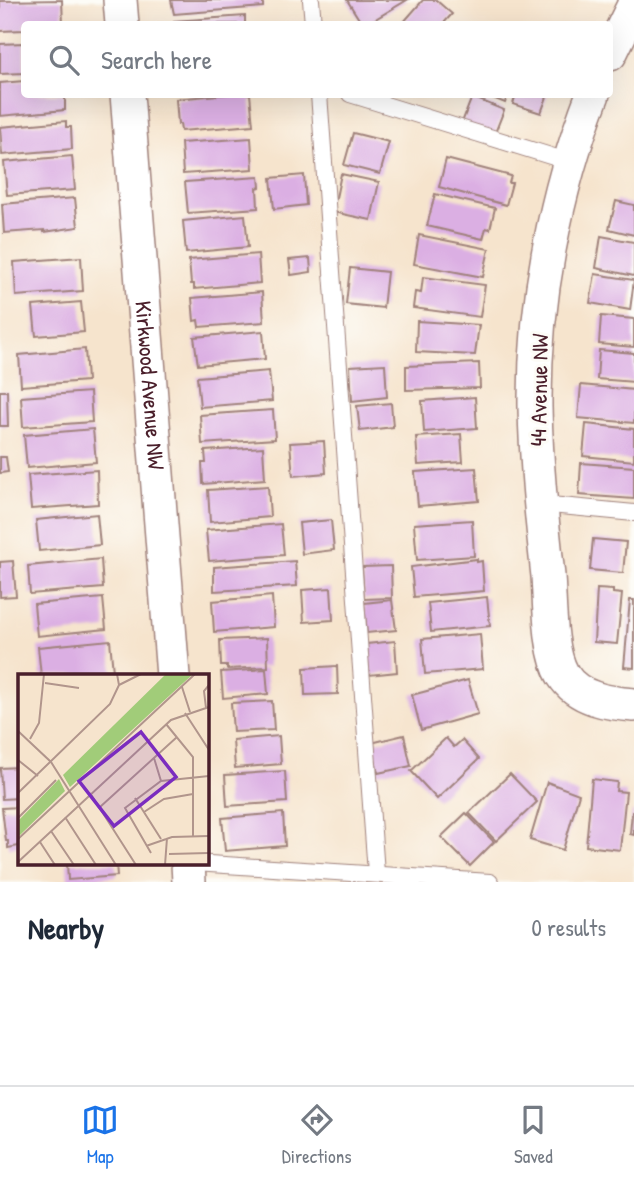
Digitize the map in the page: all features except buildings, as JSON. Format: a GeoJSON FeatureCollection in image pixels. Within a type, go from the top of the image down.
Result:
{"type":"FeatureCollection","features":[{"type":"Feature","properties":{"kind":"street"},"geometry":{"type":"LineString","coordinates":[[120,0],[122,21]]}},
{"type":"Feature","properties":{"kind":"street"},"geometry":{"type":"LineString","coordinates":[[613,48],[634,5]]}},
{"type":"Feature","properties":{"kind":"street","name":"Kirkwood Avenue NW"},"geometry":{"type":"LineString","coordinates":[[127,98],[173,674]]}},
{"type":"Feature","properties":{"kind":"street","name":"44 Avenue NW"},"geometry":{"type":"LineString","coordinates":[[592,98],[570,162],[552,240],[541,310],[535,408],[540,504],[555,651],[563,675],[572,687],[598,699],[634,705]]}},
{"type":"Feature","properties":{"kind":"street"},"geometry":{"type":"LineString","coordinates":[[188,864],[189,882]]}},
{"type":"Feature","properties":{"kind":"lane"},"geometry":{"type":"LineString","coordinates":[[311,0],[313,21]]}},
{"type":"Feature","properties":{"kind":"lane"},"geometry":{"type":"LineString","coordinates":[[319,98],[376,873]]}},
{"type":"Feature","properties":{"kind":"lane"},"geometry":{"type":"LineString","coordinates":[[363,98],[570,162]]}},
{"type":"Feature","properties":{"kind":"lane"},"geometry":{"type":"LineString","coordinates":[[540,504],[634,513]]}},
{"type":"Feature","properties":{"kind":"lane"},"geometry":{"type":"LineString","coordinates":[[208,864],[490,882]]}}]}
